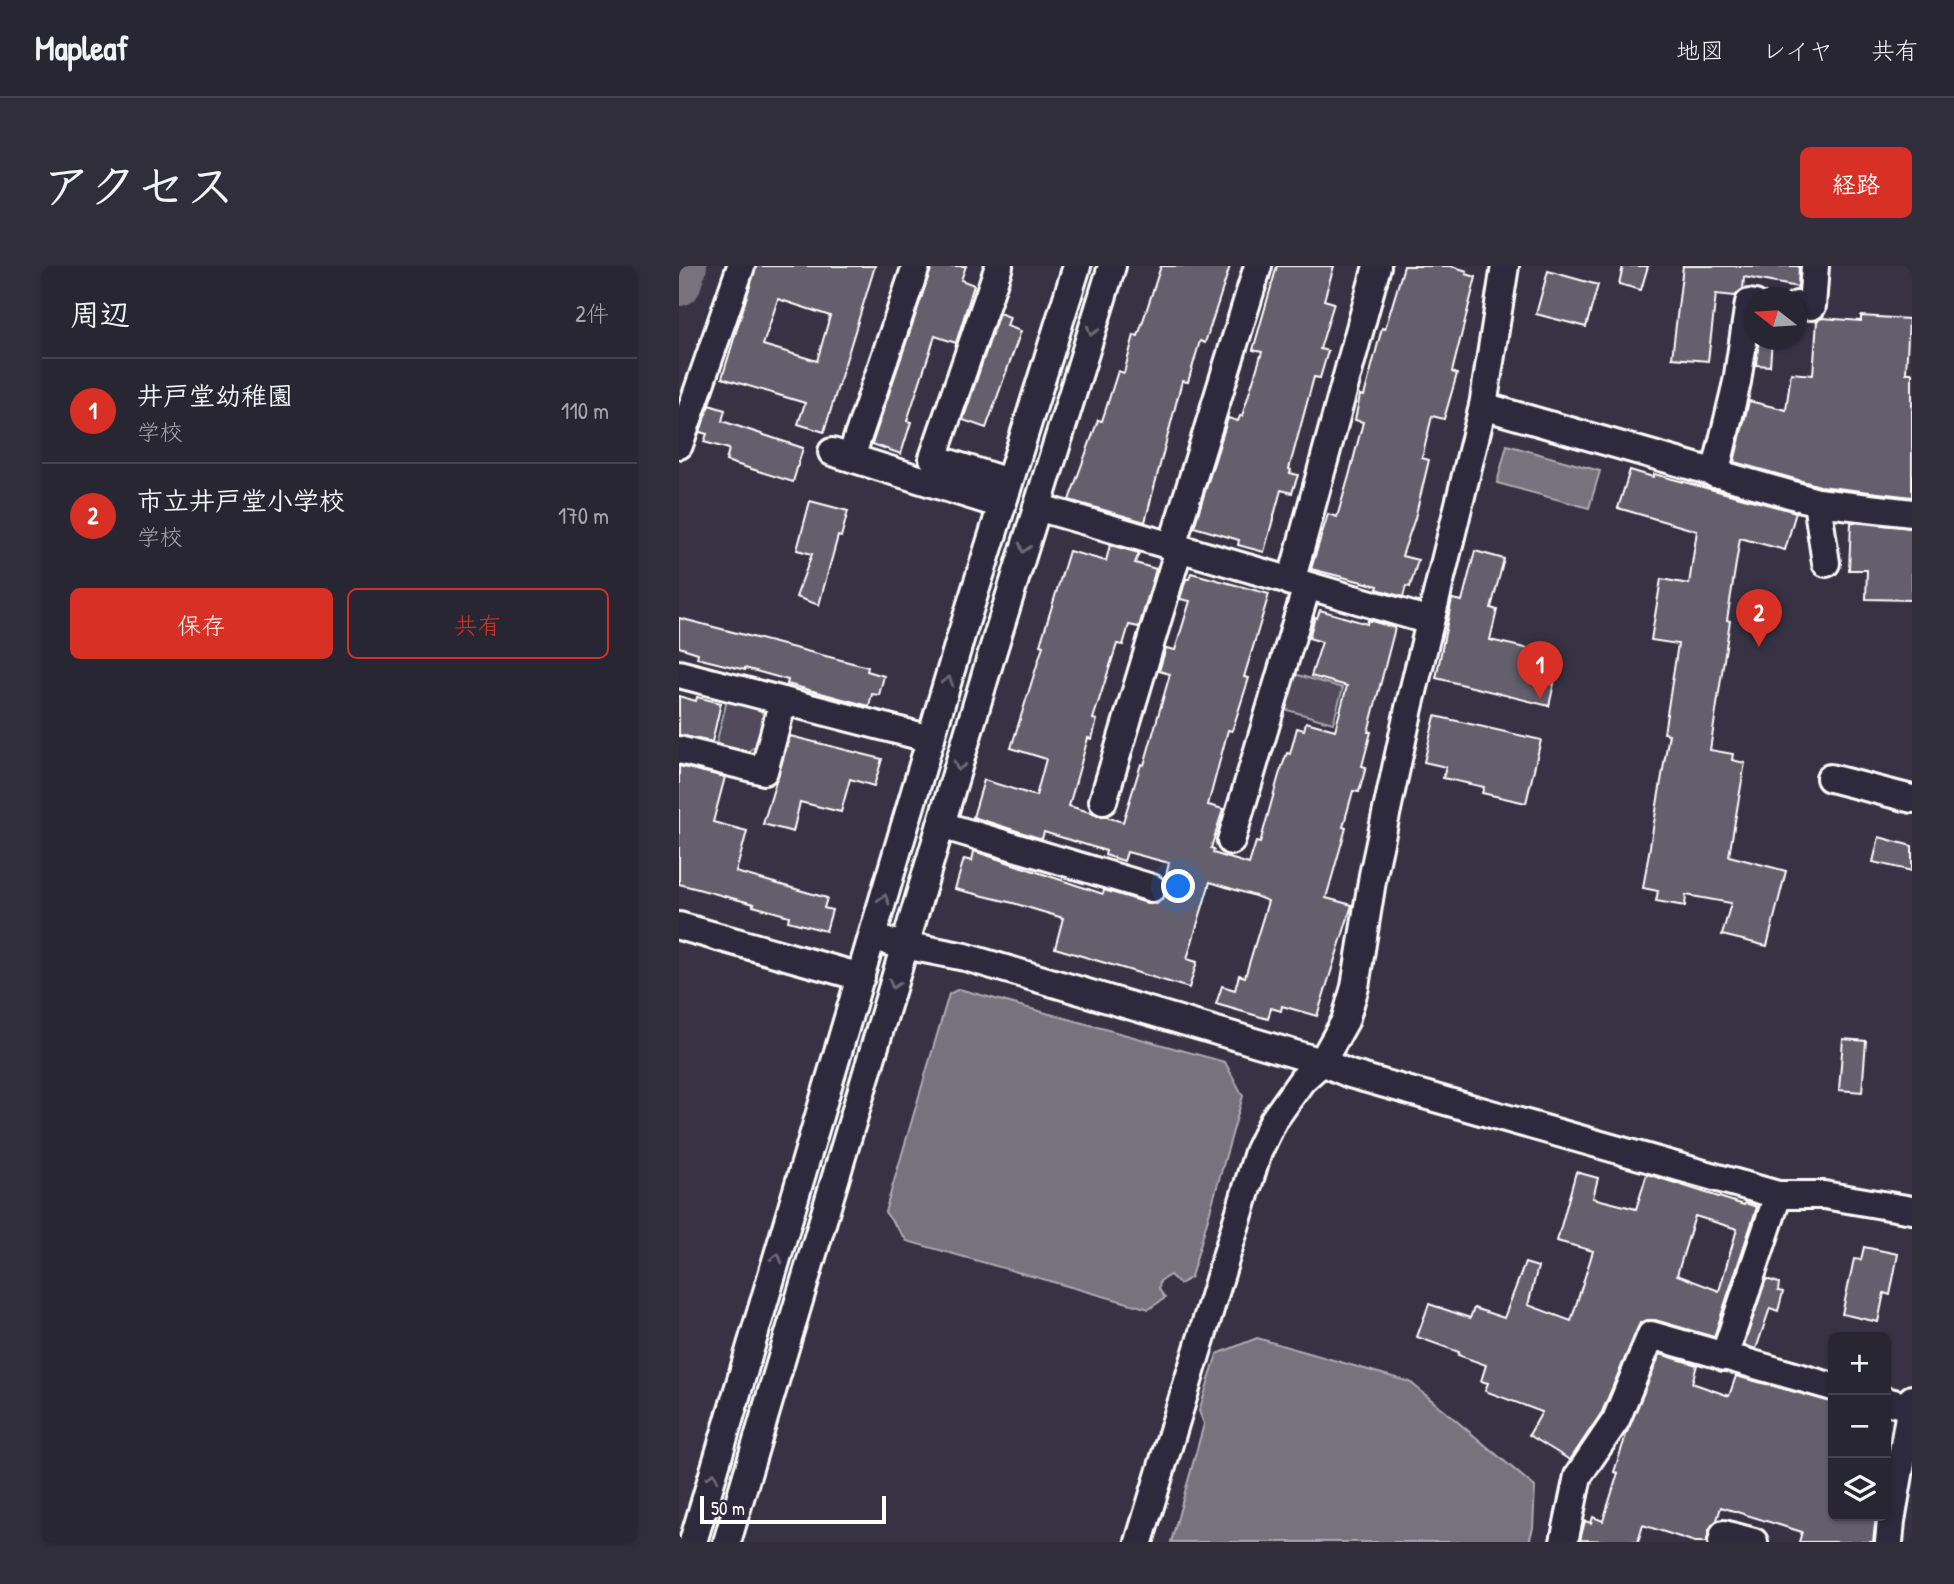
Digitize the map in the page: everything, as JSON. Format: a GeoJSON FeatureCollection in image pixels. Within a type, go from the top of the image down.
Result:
{"type":"FeatureCollection","features":[{"type":"Feature","properties":{"kind":"street"},"geometry":{"type":"LineString","coordinates":[[679,445],[741,266]]}},
{"type":"Feature","properties":{"kind":"street"},"geometry":{"type":"LineString","coordinates":[[916,266],[842,454],[1005,493]]}},
{"type":"Feature","properties":{"kind":"street"},"geometry":{"type":"LineString","coordinates":[[999,266],[933,458],[1005,493]]}},
{"type":"Feature","properties":{"kind":"street"},"geometry":{"type":"LineString","coordinates":[[693,1542],[931,738],[1077,266]]}},
{"type":"Feature","properties":{"kind":"street"},"geometry":{"type":"LineString","coordinates":[[727,1542],[941,825],[1112,266]]}},
{"type":"Feature","properties":{"kind":"street"},"geometry":{"type":"LineString","coordinates":[[1103,801],[1258,266]]}},
{"type":"Feature","properties":{"kind":"street"},"geometry":{"type":"LineString","coordinates":[[1231,841],[1299,584],[1377,266]]}},
{"type":"Feature","properties":{"kind":"street"},"geometry":{"type":"LineString","coordinates":[[1139,1542],[1258,1152],[1273,1121],[1302,1080],[1322,1062],[1345,1021],[1355,987],[1373,875],[1430,621],[1483,406],[1505,266]]}},
{"type":"Feature","properties":{"kind":"street"},"geometry":{"type":"LineString","coordinates":[[1807,306],[1812,306],[1815,266]]}},
{"type":"Feature","properties":{"kind":"street"},"geometry":{"type":"LineString","coordinates":[[1715,474],[1737,382],[1744,336]]}},
{"type":"Feature","properties":{"kind":"street"},"geometry":{"type":"LineString","coordinates":[[1483,406],[1817,502],[1912,513]]}},
{"type":"Feature","properties":{"kind":"street"},"geometry":{"type":"LineString","coordinates":[[1817,502],[1826,564]]}},
{"type":"Feature","properties":{"kind":"street"},"geometry":{"type":"LineString","coordinates":[[1037,507],[1430,621]]}},
{"type":"Feature","properties":{"kind":"street"},"geometry":{"type":"LineString","coordinates":[[679,674],[931,738]]}},
{"type":"Feature","properties":{"kind":"street"},"geometry":{"type":"LineString","coordinates":[[679,750],[764,771],[783,701]]}},
{"type":"Feature","properties":{"kind":"street"},"geometry":{"type":"LineString","coordinates":[[1830,778],[1912,799]]}},
{"type":"Feature","properties":{"kind":"street"},"geometry":{"type":"LineString","coordinates":[[941,825],[1152,888]]}},
{"type":"Feature","properties":{"kind":"street"},"geometry":{"type":"LineString","coordinates":[[679,926],[860,977]]}},
{"type":"Feature","properties":{"kind":"street"},"geometry":{"type":"LineString","coordinates":[[872,938],[965,957],[1322,1062],[1350,1074],[1779,1195],[1824,1195],[1912,1210]]}},
{"type":"Feature","properties":{"kind":"street"},"geometry":{"type":"LineString","coordinates":[[1724,1357],[1779,1195]]}},
{"type":"Feature","properties":{"kind":"street"},"geometry":{"type":"LineString","coordinates":[[1564,1542],[1578,1476],[1616,1420],[1651,1335],[1828,1386]]}},
{"type":"Feature","properties":{"kind":"street"},"geometry":{"type":"LineString","coordinates":[[1889,1542],[1909,1435],[1903,1402]]}},
{"type":"Feature","properties":{"kind":"street"},"geometry":{"type":"LineString","coordinates":[[1722,1542],[1724,1534],[1754,1542]]}},
{"type":"Feature","properties":{"kind":"shaded area"},"geometry":{"type":"Polygon","coordinates":[[[1507,445],[1600,471],[1589,508],[1497,483],[1507,445]]]}},
{"type":"Feature","properties":{"kind":"shaded area"},"geometry":{"type":"Polygon","coordinates":[[[1294,674],[1343,688],[1333,723],[1284,709],[1294,674]]]}},
{"type":"Feature","properties":{"kind":"shaded area"},"geometry":{"type":"Polygon","coordinates":[[[728,696],[757,703],[765,719],[759,744],[744,754],[716,744],[728,696]]]}},
{"type":"Feature","properties":{"kind":"shaded area"},"geometry":{"type":"Polygon","coordinates":[[[959,989],[1225,1062],[1243,1096],[1191,1277],[1180,1284],[1170,1275],[1160,1281],[1159,1289],[1165,1298],[1149,1309],[907,1241],[885,1212],[949,994],[959,989]]]}},
{"type":"Feature","properties":{"kind":"shaded area"},"geometry":{"type":"Polygon","coordinates":[[[1257,1338],[1410,1382],[1535,1487],[1533,1528],[1529,1542],[1171,1542],[1204,1424],[1199,1411],[1217,1354],[1257,1338]]]}},
{"type":"Feature","properties":{"kind":"building"},"geometry":{"type":"Polygon","coordinates":[[[756,266],[875,266],[824,432],[798,424],[805,403],[722,378],[756,266]],[[778,299],[763,345],[817,361],[830,316],[778,299]]]}},
{"type":"Feature","properties":{"kind":"building"},"geometry":{"type":"Polygon","coordinates":[[[932,266],[966,266],[961,280],[974,285],[956,343],[935,336],[907,421],[911,422],[901,454],[872,444],[932,266]]]}},
{"type":"Feature","properties":{"kind":"building"},"geometry":{"type":"Polygon","coordinates":[[[1161,266],[1230,266],[1205,343],[1200,341],[1188,382],[1182,381],[1145,522],[1069,500],[1098,420],[1102,421],[1118,371],[1124,373],[1134,335],[1138,336],[1161,266]]]}},
{"type":"Feature","properties":{"kind":"building"},"geometry":{"type":"Polygon","coordinates":[[[1277,266],[1334,266],[1324,300],[1334,303],[1320,349],[1328,351],[1320,378],[1314,377],[1289,469],[1290,473],[1298,475],[1292,493],[1281,490],[1264,552],[1238,545],[1239,540],[1194,527],[1228,418],[1238,421],[1242,416],[1262,352],[1253,350],[1277,266]]]}},
{"type":"Feature","properties":{"kind":"building"},"geometry":{"type":"Polygon","coordinates":[[[1404,266],[1451,266],[1476,277],[1452,372],[1457,374],[1444,419],[1432,416],[1422,458],[1429,460],[1415,518],[1402,556],[1418,560],[1410,587],[1406,586],[1403,597],[1377,589],[1378,586],[1311,569],[1328,514],[1337,517],[1363,422],[1355,420],[1360,395],[1364,396],[1382,328],[1385,329],[1404,266]]]}},
{"type":"Feature","properties":{"kind":"building"},"geometry":{"type":"Polygon","coordinates":[[[1623,266],[1648,266],[1641,290],[1619,284],[1623,266]]]}},
{"type":"Feature","properties":{"kind":"building"},"geometry":{"type":"Polygon","coordinates":[[[1683,266],[1799,266],[1798,287],[1744,277],[1743,289],[1735,296],[1716,294],[1708,361],[1672,358],[1683,266]]]}},
{"type":"Feature","properties":{"kind":"building"},"geometry":{"type":"Polygon","coordinates":[[[1548,271],[1598,285],[1586,327],[1536,314],[1548,271]]]}},
{"type":"Feature","properties":{"kind":"building"},"geometry":{"type":"Polygon","coordinates":[[[999,313],[1010,317],[1007,326],[1021,331],[986,428],[963,420],[999,313]]]}},
{"type":"Feature","properties":{"kind":"building"},"geometry":{"type":"Polygon","coordinates":[[[1861,316],[1909,319],[1906,373],[1912,373],[1912,497],[1820,486],[1734,462],[1749,401],[1786,410],[1791,373],[1813,375],[1817,321],[1822,318],[1861,321],[1861,316]]]}},
{"type":"Feature","properties":{"kind":"building"},"geometry":{"type":"Polygon","coordinates":[[[1758,350],[1771,350],[1770,366],[1756,365],[1758,350]]]}},
{"type":"Feature","properties":{"kind":"building"},"geometry":{"type":"Polygon","coordinates":[[[709,405],[725,410],[722,421],[803,448],[793,482],[726,461],[729,449],[704,442],[707,434],[700,432],[709,405]]]}},
{"type":"Feature","properties":{"kind":"building"},"geometry":{"type":"Polygon","coordinates":[[[1630,470],[1796,512],[1785,550],[1740,538],[1710,750],[1733,754],[1732,760],[1745,763],[1729,856],[1786,871],[1767,946],[1722,935],[1731,903],[1686,895],[1685,906],[1656,901],[1658,891],[1643,888],[1669,734],[1664,733],[1678,644],[1651,640],[1661,579],[1689,584],[1697,531],[1618,508],[1630,470]]]}},
{"type":"Feature","properties":{"kind":"building"},"geometry":{"type":"Polygon","coordinates":[[[810,501],[848,511],[841,537],[838,536],[819,605],[796,597],[812,554],[797,550],[810,501]]]}},
{"type":"Feature","properties":{"kind":"building"},"geometry":{"type":"Polygon","coordinates":[[[1851,522],[1912,528],[1912,600],[1866,599],[1867,570],[1849,570],[1851,522]]]}},
{"type":"Feature","properties":{"kind":"building"},"geometry":{"type":"Polygon","coordinates":[[[1110,545],[1139,553],[1135,563],[1156,569],[1139,627],[1129,625],[1123,645],[1117,644],[1093,719],[1097,720],[1092,739],[1088,738],[1069,806],[1123,822],[1141,764],[1144,765],[1170,674],[1159,671],[1166,648],[1175,650],[1190,601],[1180,599],[1186,579],[1189,579],[1191,573],[1269,594],[1244,677],[1249,678],[1232,731],[1228,730],[1208,805],[1223,809],[1211,848],[1214,849],[1213,853],[1249,864],[1256,842],[1260,843],[1279,775],[1287,753],[1290,754],[1297,728],[1304,730],[1306,722],[1335,730],[1347,686],[1311,676],[1322,642],[1309,638],[1315,617],[1317,618],[1320,610],[1367,624],[1368,620],[1395,628],[1368,732],[1371,732],[1362,766],[1366,767],[1359,792],[1353,791],[1343,827],[1346,828],[1326,898],[1352,905],[1317,1016],[1282,1006],[1281,1011],[1271,1008],[1268,1019],[1216,1004],[1222,986],[1235,990],[1239,975],[1245,977],[1268,901],[1255,896],[1210,882],[1187,959],[1197,962],[1189,988],[1055,948],[1063,918],[955,889],[964,859],[972,861],[974,851],[1103,894],[1104,890],[1157,904],[1167,893],[1165,879],[1169,863],[1127,852],[1124,861],[1105,855],[1106,851],[1044,832],[1042,839],[973,817],[984,780],[1036,796],[1046,759],[1011,748],[1043,646],[1040,645],[1069,551],[1106,561],[1110,545]]]}},
{"type":"Feature","properties":{"kind":"building"},"geometry":{"type":"Polygon","coordinates":[[[1475,551],[1504,559],[1491,608],[1497,610],[1490,640],[1560,656],[1549,706],[1436,678],[1452,599],[1462,601],[1475,551]]]}},
{"type":"Feature","properties":{"kind":"building"},"geometry":{"type":"Polygon","coordinates":[[[679,618],[868,667],[867,671],[884,676],[879,695],[872,694],[869,706],[787,684],[788,680],[745,668],[697,658],[698,653],[679,647],[679,618]]]}},
{"type":"Feature","properties":{"kind":"building"},"geometry":{"type":"Polygon","coordinates":[[[679,696],[696,701],[697,697],[721,703],[712,742],[679,735],[679,696]]]}},
{"type":"Feature","properties":{"kind":"building"},"geometry":{"type":"Polygon","coordinates":[[[1435,716],[1541,740],[1526,803],[1482,793],[1484,787],[1443,778],[1446,767],[1424,762],[1435,716]]]}},
{"type":"Feature","properties":{"kind":"building"},"geometry":{"type":"Polygon","coordinates":[[[790,736],[882,759],[874,786],[850,779],[841,812],[800,802],[793,832],[763,824],[790,736]]]}},
{"type":"Feature","properties":{"kind":"building"},"geometry":{"type":"Polygon","coordinates":[[[679,766],[725,777],[713,822],[747,831],[736,872],[827,898],[824,908],[832,910],[826,931],[788,921],[789,916],[753,906],[754,904],[679,884],[679,766]]]}},
{"type":"Feature","properties":{"kind":"building"},"geometry":{"type":"Polygon","coordinates":[[[1879,837],[1912,846],[1912,871],[1873,862],[1879,837]]]}},
{"type":"Feature","properties":{"kind":"building"},"geometry":{"type":"Polygon","coordinates":[[[1843,1039],[1866,1041],[1862,1092],[1839,1090],[1843,1039]]]}},
{"type":"Feature","properties":{"kind":"building"},"geometry":{"type":"Polygon","coordinates":[[[1576,1172],[1598,1178],[1593,1198],[1636,1209],[1647,1174],[1757,1207],[1714,1337],[1655,1320],[1640,1323],[1602,1412],[1570,1460],[1529,1435],[1542,1412],[1485,1391],[1488,1383],[1481,1381],[1486,1365],[1417,1337],[1429,1304],[1470,1318],[1474,1308],[1504,1318],[1525,1263],[1538,1267],[1528,1305],[1571,1321],[1593,1251],[1557,1241],[1576,1172]],[[1695,1216],[1677,1275],[1719,1291],[1737,1229],[1695,1216]]]}},
{"type":"Feature","properties":{"kind":"building"},"geometry":{"type":"Polygon","coordinates":[[[1864,1247],[1898,1254],[1890,1295],[1884,1293],[1878,1322],[1842,1314],[1854,1259],[1861,1260],[1864,1247]]]}},
{"type":"Feature","properties":{"kind":"building"},"geometry":{"type":"Polygon","coordinates":[[[1766,1279],[1779,1283],[1778,1291],[1783,1292],[1778,1311],[1770,1308],[1756,1349],[1744,1345],[1766,1279]]]}},
{"type":"Feature","properties":{"kind":"building"},"geometry":{"type":"Polygon","coordinates":[[[1660,1354],[1697,1365],[1692,1383],[1729,1396],[1736,1376],[1828,1401],[1828,1521],[1875,1521],[1873,1542],[1799,1542],[1802,1532],[1721,1507],[1717,1520],[1709,1530],[1707,1542],[1695,1542],[1643,1525],[1638,1542],[1580,1540],[1585,1521],[1591,1523],[1593,1517],[1603,1521],[1618,1473],[1614,1472],[1627,1432],[1660,1354]]]}},
{"type":"Feature","properties":{"kind":"waterway"},"geometry":{"type":"LineString","coordinates":[[679,284],[685,266]]}},
{"type":"Feature","properties":{"kind":"place","name":"市立井戸堂小学校"},"geometry":{"type":"Point","coordinates":[1759,647]}},
{"type":"Feature","properties":{"kind":"place","name":"井戸堂幼稚園"},"geometry":{"type":"Point","coordinates":[1540,699]}}]}
